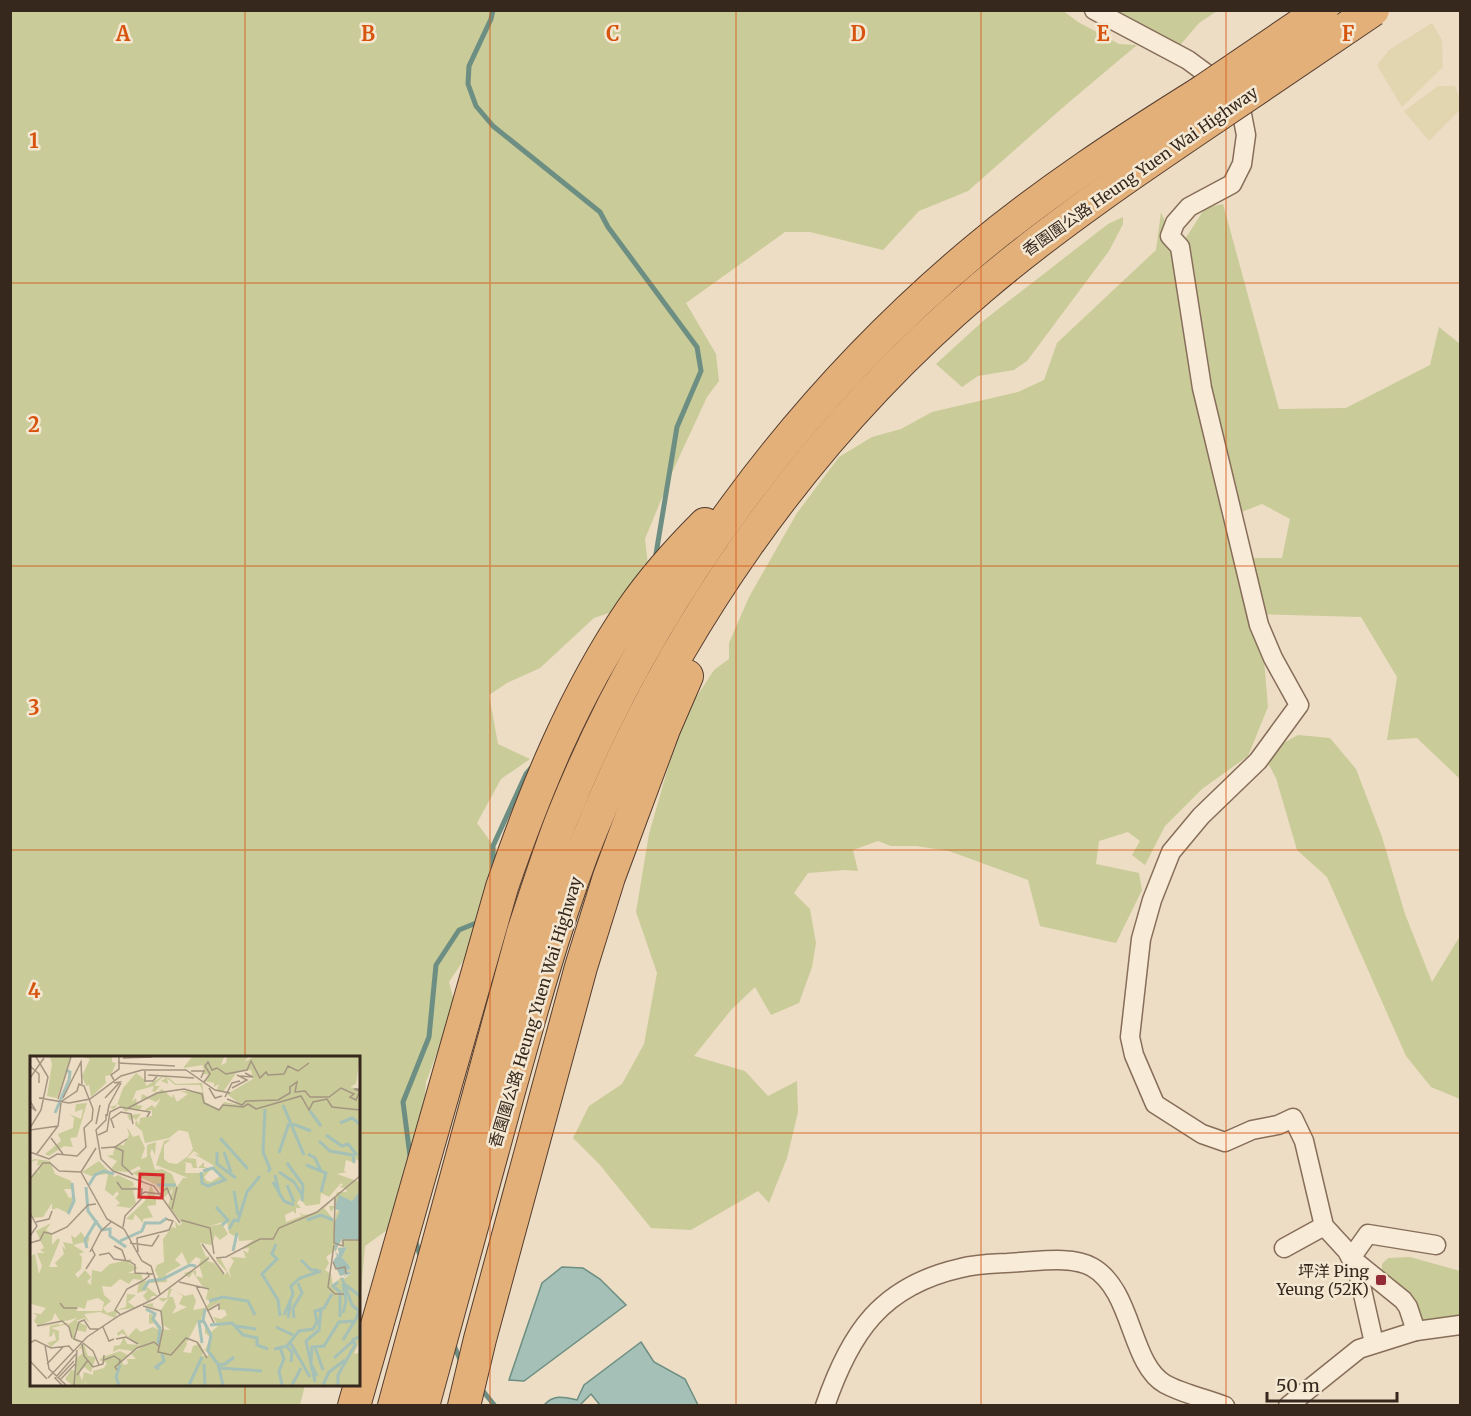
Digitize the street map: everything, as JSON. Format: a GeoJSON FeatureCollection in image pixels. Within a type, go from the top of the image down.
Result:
{"type":"FeatureCollection","features":[{"type":"Feature","properties":{"kind":"highway","name":"香園圍公路 Heung Yuen Wai Highway"},"geometry":{"type":"LineString","coordinates":[[423,1406],[527,1027],[583,853],[628,749],[693,628],[735,575],[816,454],[917,346],[978,290],[1080,210],[1322,10]]}},
{"type":"Feature","properties":{"kind":"highway","name":"香園圍公路 Heung Yuen Wai Highway"},"geometry":{"type":"LineString","coordinates":[[394,1406],[523,932],[548,855],[606,721],[659,623],[693,550],[809,413],[879,338],[931,288],[978,248],[1041,198],[1099,158],[1208,105],[1373,10]]}},
{"type":"Feature","properties":{"kind":"highway"},"geometry":{"type":"LineString","coordinates":[[360,1385],[502,887],[522,830],[566,726],[612,641],[654,580],[693,550]]}},
{"type":"Feature","properties":{"kind":"highway"},"geometry":{"type":"LineString","coordinates":[[464,1406],[578,978],[609,877],[664,729],[735,575]]}},
{"type":"Feature","properties":{"kind":"highway"},"geometry":{"type":"LineString","coordinates":[[354,1406],[360,1386]]}},
{"type":"Feature","properties":{"kind":"street"},"geometry":{"type":"LineString","coordinates":[[1094,10],[1188,60],[1211,77],[1241,109],[1246,135],[1242,164],[1232,184],[1189,207],[1175,223],[1170,236],[1180,247],[1202,388],[1259,625],[1273,658],[1299,705],[1258,761],[1201,816],[1172,852],[1152,900],[1141,939],[1130,1037],[1134,1055],[1155,1104],[1202,1134],[1225,1142],[1252,1130],[1278,1125],[1293,1118],[1304,1141],[1324,1226],[1351,1258],[1358,1272],[1374,1343]]}},
{"type":"Feature","properties":{"kind":"street"},"geometry":{"type":"LineString","coordinates":[[1284,1248],[1324,1226]]}},
{"type":"Feature","properties":{"kind":"street"},"geometry":{"type":"LineString","coordinates":[[1351,1258],[1368,1234],[1436,1245]]}},
{"type":"Feature","properties":{"kind":"street"},"geometry":{"type":"LineString","coordinates":[[1351,1258],[1403,1300],[1408,1307],[1416,1331]]}},
{"type":"Feature","properties":{"kind":"street"},"geometry":{"type":"LineString","coordinates":[[825,1406],[852,1342],[868,1319],[885,1303],[914,1284],[960,1268],[987,1264],[1060,1260],[1091,1266],[1106,1279],[1119,1298],[1145,1362],[1164,1384],[1225,1406]]}},
{"type":"Feature","properties":{"kind":"street"},"geometry":{"type":"LineString","coordinates":[[1288,1406],[1359,1349],[1416,1331],[1461,1325]]}},
{"type":"Feature","properties":{"kind":"shaded area"},"geometry":{"type":"Polygon","coordinates":[[[1432,23],[1442,40],[1443,67],[1402,107],[1377,65],[1389,50],[1432,23]]]}},
{"type":"Feature","properties":{"kind":"shaded area"},"geometry":{"type":"Polygon","coordinates":[[[1438,86],[1455,86],[1460,100],[1460,110],[1429,141],[1404,111],[1438,86]]]}},
{"type":"Feature","properties":{"kind":"shaded area"},"geometry":{"type":"Polygon","coordinates":[[[562,1267],[583,1268],[600,1279],[626,1305],[524,1381],[509,1380],[542,1283],[562,1267]]]}},
{"type":"Feature","properties":{"kind":"shaded area"},"geometry":{"type":"Polygon","coordinates":[[[641,1342],[654,1362],[685,1379],[698,1405],[600,1405],[591,1394],[580,1405],[544,1405],[555,1398],[577,1400],[584,1385],[641,1342]]]}},
{"type":"Feature","properties":{"kind":"green space"},"geometry":{"type":"Polygon","coordinates":[[[1062,10],[1078,22],[1119,44],[1137,45],[968,191],[919,211],[883,250],[810,232],[785,232],[686,303],[716,354],[719,381],[707,397],[645,539],[653,607],[642,602],[594,618],[540,668],[507,683],[489,695],[498,744],[530,759],[501,779],[477,823],[503,859],[471,949],[449,982],[455,1005],[426,1082],[416,1225],[387,1230],[365,1246],[360,1304],[360,1056],[30,1056],[30,1386],[305,1386],[300,1405],[11,1405],[10,11],[1062,10]]]}},
{"type":"Feature","properties":{"kind":"green space"},"geometry":{"type":"Polygon","coordinates":[[[1110,11],[1217,11],[1199,23],[1176,50],[1110,11]]]}},
{"type":"Feature","properties":{"kind":"green space"},"geometry":{"type":"Polygon","coordinates":[[[1223,204],[1279,409],[1346,408],[1430,365],[1439,327],[1460,344],[1460,779],[1417,738],[1387,740],[1397,677],[1361,617],[1254,614],[1263,648],[1268,707],[1248,756],[1202,789],[1165,826],[1145,865],[1132,855],[1140,841],[1128,832],[1099,841],[1096,864],[1139,873],[1142,890],[1116,943],[1040,926],[1028,880],[949,851],[916,846],[891,846],[878,841],[853,850],[858,871],[808,873],[794,893],[810,909],[816,943],[812,967],[799,1003],[771,1015],[755,987],[731,1010],[694,1056],[745,1071],[768,1096],[797,1081],[798,1112],[787,1158],[769,1203],[758,1191],[691,1230],[651,1228],[600,1165],[573,1138],[589,1106],[622,1084],[644,1044],[657,973],[636,912],[649,834],[677,736],[693,702],[714,670],[729,659],[729,643],[749,597],[797,513],[839,457],[872,437],[901,429],[932,412],[1018,392],[1044,380],[1057,343],[1156,250],[1161,212],[1174,244],[1176,286],[1221,492],[1180,247],[1205,208],[1223,204]],[[1262,504],[1231,516],[1244,558],[1282,558],[1290,519],[1262,504]]]}},
{"type":"Feature","properties":{"kind":"green space"},"geometry":{"type":"Polygon","coordinates":[[[1123,217],[1123,224],[1109,251],[1027,361],[1014,370],[978,376],[962,387],[936,364],[983,321],[1108,224],[1123,217]]]}},
{"type":"Feature","properties":{"kind":"green space"},"geometry":{"type":"Polygon","coordinates":[[[1298,735],[1330,738],[1356,769],[1382,837],[1405,914],[1432,982],[1460,936],[1460,1099],[1431,1087],[1406,1056],[1327,877],[1297,850],[1276,778],[1263,754],[1298,735]]]}},
{"type":"Feature","properties":{"kind":"green space"},"geometry":{"type":"Polygon","coordinates":[[[1410,1257],[1460,1271],[1460,1318],[1426,1321],[1421,1319],[1382,1270],[1382,1264],[1388,1258],[1410,1257]]]}},
{"type":"Feature","properties":{"kind":"waterway"},"geometry":{"type":"LineString","coordinates":[[493,10],[469,66],[468,84],[476,106],[493,126],[600,212],[608,227],[697,347],[701,371],[677,427],[655,560]]}},
{"type":"Feature","properties":{"kind":"waterway"},"geometry":{"type":"LineString","coordinates":[[493,871],[493,846],[526,774],[532,767]]}},
{"type":"Feature","properties":{"kind":"waterway"},"geometry":{"type":"LineString","coordinates":[[410,1156],[403,1102],[429,1037],[436,965],[459,930],[481,921]]}},
{"type":"Feature","properties":{"kind":"waterway"},"geometry":{"type":"LineString","coordinates":[[415,1239],[421,1259]]}},
{"type":"Feature","properties":{"kind":"waterway"},"geometry":{"type":"LineString","coordinates":[[453,1343],[461,1362]]}},
{"type":"Feature","properties":{"kind":"waterway"},"geometry":{"type":"LineString","coordinates":[[479,1386],[495,1406]]}},
{"type":"Feature","properties":{"kind":"place","name":"坪洋 Ping Yeung (52K)"},"geometry":{"type":"Point","coordinates":[1381,1280]}}]}
